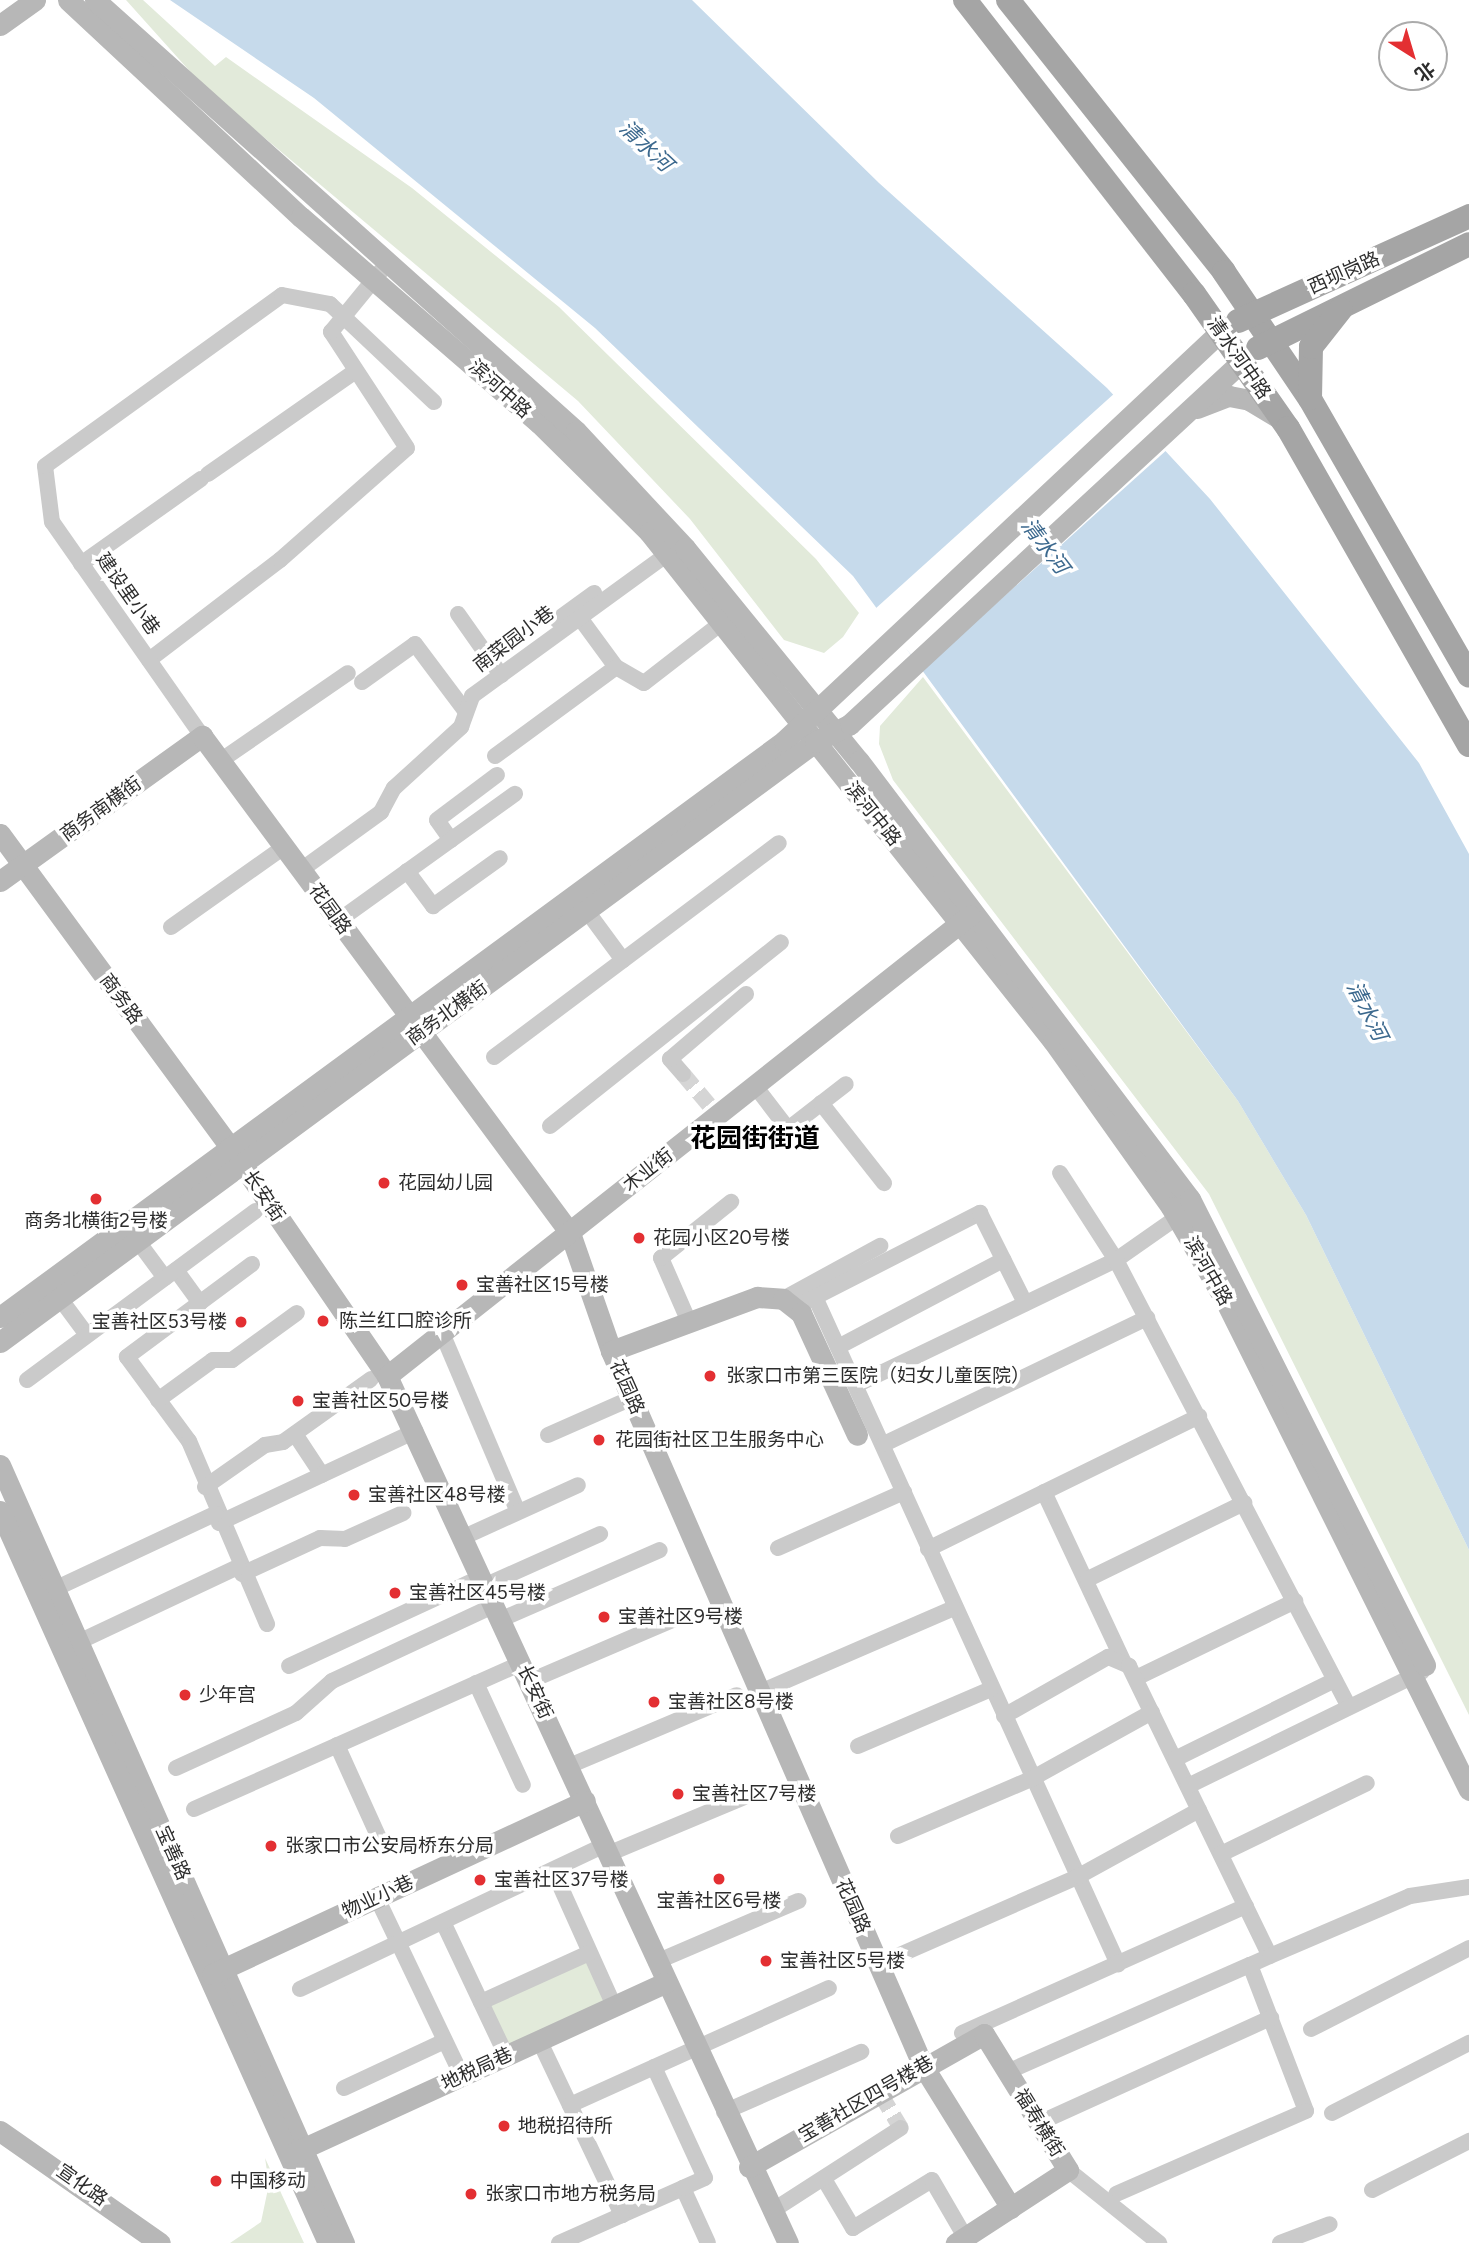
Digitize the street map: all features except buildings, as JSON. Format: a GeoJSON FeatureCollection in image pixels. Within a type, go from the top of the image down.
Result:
{"type":"FeatureCollection","features":[{"type":"Feature","properties":{"kind":"main road"},"geometry":{"type":"LineString","coordinates":[[0,25],[35,0]]}},
{"type":"Feature","properties":{"kind":"main road","name":"滨河中路"},"geometry":{"type":"LineString","coordinates":[[68,0],[380,271]]}},
{"type":"Feature","properties":{"kind":"main road","name":"滨河中路"},"geometry":{"type":"LineString","coordinates":[[95,0],[674,550],[729,618],[837,734],[1121,1132],[1185,1211],[1275,1394],[1421,1672],[1469,1754]]}},
{"type":"Feature","properties":{"kind":"main road","name":"清水河中路"},"geometry":{"type":"LineString","coordinates":[[965,0],[1194,294],[1246,336],[1310,399],[1469,676]]}},
{"type":"Feature","properties":{"kind":"main road","name":"清水河中路"},"geometry":{"type":"LineString","coordinates":[[1008,0],[1224,272],[1246,336],[1282,420],[1469,745]]}},
{"type":"Feature","properties":{"kind":"main road","name":"西坝岗路"},"geometry":{"type":"LineString","coordinates":[[1246,336],[1305,291],[1469,216]]}},
{"type":"Feature","properties":{"kind":"main road","name":"西坝岗路"},"geometry":{"type":"LineString","coordinates":[[1246,336],[1351,299],[1469,244]]}},
{"type":"Feature","properties":{"kind":"main road"},"geometry":{"type":"LineString","coordinates":[[1224,272],[1249,291],[1305,291]]}},
{"type":"Feature","properties":{"kind":"main road"},"geometry":{"type":"LineString","coordinates":[[1189,359],[1201,327],[1194,294]]}},
{"type":"Feature","properties":{"kind":"main road"},"geometry":{"type":"LineString","coordinates":[[1310,399],[1311,347],[1351,299]]}},
{"type":"Feature","properties":{"kind":"main road"},"geometry":{"type":"LineString","coordinates":[[1189,359],[1246,336]]}},
{"type":"Feature","properties":{"kind":"main road"},"geometry":{"type":"LineString","coordinates":[[1175,420],[1246,336]]}},
{"type":"Feature","properties":{"kind":"main road","name":"商务北横街"},"geometry":{"type":"LineString","coordinates":[[581,902],[800,726],[815,708],[1189,359]]}},
{"type":"Feature","properties":{"kind":"main road"},"geometry":{"type":"LineString","coordinates":[[1175,420],[1230,396],[1249,400],[1282,420]]}},
{"type":"Feature","properties":{"kind":"main road","name":"商务北横街"},"geometry":{"type":"LineString","coordinates":[[0,1342],[53,1290],[581,902],[815,742],[837,734],[1175,420]]}},
{"type":"Feature","properties":{"kind":"main road","name":"滨河中路"},"geometry":{"type":"LineString","coordinates":[[729,618],[800,726],[967,918]]}},
{"type":"Feature","properties":{"kind":"main road","name":"花园路"},"geometry":{"type":"LineString","coordinates":[[186,742],[220,761],[570,1233],[611,1351],[923,2066],[1011,2208]]}},
{"type":"Feature","properties":{"kind":"main road","name":"商务南横街"},"geometry":{"type":"LineString","coordinates":[[0,881],[23,865],[46,840],[186,742]]}},
{"type":"Feature","properties":{"kind":"main road","name":"商务路"},"geometry":{"type":"LineString","coordinates":[[0,834],[236,1156]]}},
{"type":"Feature","properties":{"kind":"main road","name":"木业街"},"geometry":{"type":"LineString","coordinates":[[379,1377],[442,1333],[570,1233],[714,1110],[755,1086],[967,918]]}},
{"type":"Feature","properties":{"kind":"main road","name":"长安街"},"geometry":{"type":"LineString","coordinates":[[236,1156],[415,1431],[464,1537],[479,1584],[498,1612],[749,2167],[788,2243]]}},
{"type":"Feature","properties":{"kind":"main road","name":"商务北横街"},"geometry":{"type":"LineString","coordinates":[[0,1317],[53,1290]]}},
{"type":"Feature","properties":{"kind":"main road"},"geometry":{"type":"LineString","coordinates":[[611,1351],[757,1297],[789,1303],[857,1434]]}},
{"type":"Feature","properties":{"kind":"main road","name":"宝善路"},"geometry":{"type":"LineString","coordinates":[[0,1465],[47,1592]]}},
{"type":"Feature","properties":{"kind":"main road","name":"宝善路"},"geometry":{"type":"LineString","coordinates":[[0,1511],[47,1592],[72,1645],[296,2152],[328,2243]]}},
{"type":"Feature","properties":{"kind":"main road","name":"滨河中路"},"geometry":{"type":"LineString","coordinates":[[1421,1672],[1469,1790]]}},
{"type":"Feature","properties":{"kind":"main road","name":"物业小巷"},"geometry":{"type":"LineString","coordinates":[[217,1971],[585,1801]]}},
{"type":"Feature","properties":{"kind":"main road","name":"地税局巷"},"geometry":{"type":"LineString","coordinates":[[296,2152],[665,1983]]}},
{"type":"Feature","properties":{"kind":"main road","name":"宝善社区四号楼巷"},"geometry":{"type":"LineString","coordinates":[[749,2167],[880,2093],[973,2033]]}},
{"type":"Feature","properties":{"kind":"main road","name":"福寿横街"},"geometry":{"type":"LineString","coordinates":[[961,2240],[1068,2170],[1007,2072],[973,2033]]}},
{"type":"Feature","properties":{"kind":"main road","name":"宣化路"},"geometry":{"type":"LineString","coordinates":[[0,2131],[160,2243]]}},
{"type":"Feature","properties":{"kind":"main road","name":"宣化路"},"geometry":{"type":"LineString","coordinates":[[0,2148],[136,2243]]}},
{"type":"Feature","properties":{"kind":"main road","name":"宝善路"},"geometry":{"type":"LineString","coordinates":[[296,2152],[344,2243]]}},
{"type":"Feature","properties":{"kind":"street"},"geometry":{"type":"LineString","coordinates":[[149,660],[280,560],[407,448],[354,372],[331,332],[341,313],[380,271]]}},
{"type":"Feature","properties":{"kind":"street","name":"建设里小巷"},"geometry":{"type":"LineString","coordinates":[[186,742],[149,660],[52,522],[45,466],[282,295],[312,296],[341,313]]}},
{"type":"Feature","properties":{"kind":"street"},"geometry":{"type":"LineString","coordinates":[[341,313],[434,402]]}},
{"type":"Feature","properties":{"kind":"street"},"geometry":{"type":"LineString","coordinates":[[81,564],[354,372]]}},
{"type":"Feature","properties":{"kind":"street","name":"南菜园小巷"},"geometry":{"type":"LineString","coordinates":[[301,870],[381,812],[394,789],[461,726],[472,696],[674,550]]}},
{"type":"Feature","properties":{"kind":"street"},"geometry":{"type":"LineString","coordinates":[[525,657],[519,648],[594,593]]}},
{"type":"Feature","properties":{"kind":"street"},"geometry":{"type":"LineString","coordinates":[[458,614],[500,675]]}},
{"type":"Feature","properties":{"kind":"street"},"geometry":{"type":"LineString","coordinates":[[580,618],[616,667],[644,683],[729,618]]}},
{"type":"Feature","properties":{"kind":"street"},"geometry":{"type":"LineString","coordinates":[[362,682],[415,644],[466,712]]}},
{"type":"Feature","properties":{"kind":"street"},"geometry":{"type":"LineString","coordinates":[[495,756],[616,667]]}},
{"type":"Feature","properties":{"kind":"street"},"geometry":{"type":"LineString","coordinates":[[220,761],[348,673]]}},
{"type":"Feature","properties":{"kind":"street"},"geometry":{"type":"LineString","coordinates":[[451,840],[437,820],[497,775]]}},
{"type":"Feature","properties":{"kind":"street"},"geometry":{"type":"LineString","coordinates":[[338,921],[515,794]]}},
{"type":"Feature","properties":{"kind":"street"},"geometry":{"type":"LineString","coordinates":[[494,1057],[779,843]]}},
{"type":"Feature","properties":{"kind":"street"},"geometry":{"type":"LineString","coordinates":[[171,927],[284,847]]}},
{"type":"Feature","properties":{"kind":"street"},"geometry":{"type":"LineString","coordinates":[[407,871],[433,906],[500,858]]}},
{"type":"Feature","properties":{"kind":"street"},"geometry":{"type":"LineString","coordinates":[[581,902],[623,960]]}},
{"type":"Feature","properties":{"kind":"street"},"geometry":{"type":"LineString","coordinates":[[550,1126],[781,942]]}},
{"type":"Feature","properties":{"kind":"street"},"geometry":{"type":"LineString","coordinates":[[670,1059],[746,994]]}},
{"type":"Feature","properties":{"kind":"street"},"geometry":{"type":"LineString","coordinates":[[656,1042],[683,1074]]}},
{"type":"Feature","properties":{"kind":"street"},"geometry":{"type":"LineString","coordinates":[[755,1086],[788,1129],[846,1084]]}},
{"type":"Feature","properties":{"kind":"street"},"geometry":{"type":"LineString","coordinates":[[821,1103],[884,1183]]}},
{"type":"Feature","properties":{"kind":"street"},"geometry":{"type":"LineString","coordinates":[[1060,1173],[1116,1260],[1349,1707]]}},
{"type":"Feature","properties":{"kind":"street"},"geometry":{"type":"LineString","coordinates":[[690,1322],[661,1258],[731,1202]]}},
{"type":"Feature","properties":{"kind":"street"},"geometry":{"type":"LineString","coordinates":[[27,1380],[255,1211]]}},
{"type":"Feature","properties":{"kind":"street"},"geometry":{"type":"LineString","coordinates":[[856,1385],[1116,1260],[1185,1211]]}},
{"type":"Feature","properties":{"kind":"street"},"geometry":{"type":"LineString","coordinates":[[789,1303],[815,1297],[980,1213],[1025,1303]]}},
{"type":"Feature","properties":{"kind":"street"},"geometry":{"type":"LineString","coordinates":[[132,1233],[200,1303]]}},
{"type":"Feature","properties":{"kind":"street"},"geometry":{"type":"LineString","coordinates":[[789,1303],[880,1246]]}},
{"type":"Feature","properties":{"kind":"street"},"geometry":{"type":"LineString","coordinates":[[838,1347],[1003,1260]]}},
{"type":"Feature","properties":{"kind":"street"},"geometry":{"type":"LineString","coordinates":[[252,1264],[127,1357],[189,1441],[217,1518],[267,1624]]}},
{"type":"Feature","properties":{"kind":"street"},"geometry":{"type":"LineString","coordinates":[[53,1290],[88,1335]]}},
{"type":"Feature","properties":{"kind":"street"},"geometry":{"type":"LineString","coordinates":[[815,1297],[1118,1964]]}},
{"type":"Feature","properties":{"kind":"street"},"geometry":{"type":"LineString","coordinates":[[158,1400],[214,1360],[232,1360],[297,1313]]}},
{"type":"Feature","properties":{"kind":"street"},"geometry":{"type":"LineString","coordinates":[[884,1444],[1147,1318]]}},
{"type":"Feature","properties":{"kind":"street"},"geometry":{"type":"LineString","coordinates":[[442,1333],[518,1512]]}},
{"type":"Feature","properties":{"kind":"street"},"geometry":{"type":"LineString","coordinates":[[205,1487],[265,1445],[295,1434],[379,1377]]}},
{"type":"Feature","properties":{"kind":"street"},"geometry":{"type":"LineString","coordinates":[[548,1435],[632,1398]]}},
{"type":"Feature","properties":{"kind":"street"},"geometry":{"type":"LineString","coordinates":[[928,1549],[1199,1416]]}},
{"type":"Feature","properties":{"kind":"street"},"geometry":{"type":"LineString","coordinates":[[47,1592],[322,1475],[415,1431]]}},
{"type":"Feature","properties":{"kind":"street"},"geometry":{"type":"LineString","coordinates":[[295,1434],[322,1475]]}},
{"type":"Feature","properties":{"kind":"street"},"geometry":{"type":"LineString","coordinates":[[464,1537],[578,1485]]}},
{"type":"Feature","properties":{"kind":"street"},"geometry":{"type":"LineString","coordinates":[[778,1548],[904,1492]]}},
{"type":"Feature","properties":{"kind":"street"},"geometry":{"type":"LineString","coordinates":[[1044,1492],[1088,1579],[1123,1661],[1136,1678],[1269,1956]]}},
{"type":"Feature","properties":{"kind":"street"},"geometry":{"type":"LineString","coordinates":[[1088,1579],[1244,1503]]}},
{"type":"Feature","properties":{"kind":"street"},"geometry":{"type":"LineString","coordinates":[[72,1645],[320,1538],[345,1539],[403,1513]]}},
{"type":"Feature","properties":{"kind":"street"},"geometry":{"type":"LineString","coordinates":[[289,1666],[391,1619],[600,1534]]}},
{"type":"Feature","properties":{"kind":"street"},"geometry":{"type":"LineString","coordinates":[[176,1768],[296,1713],[332,1681],[404,1647],[660,1550]]}},
{"type":"Feature","properties":{"kind":"street"},"geometry":{"type":"LineString","coordinates":[[1136,1678],[1295,1601]]}},
{"type":"Feature","properties":{"kind":"street"},"geometry":{"type":"LineString","coordinates":[[760,1692],[954,1608]]}},
{"type":"Feature","properties":{"kind":"street"},"geometry":{"type":"LineString","coordinates":[[194,1809],[476,1683],[526,1672],[684,1615]]}},
{"type":"Feature","properties":{"kind":"street"},"geometry":{"type":"LineString","coordinates":[[391,1619],[404,1647]]}},
{"type":"Feature","properties":{"kind":"street"},"geometry":{"type":"LineString","coordinates":[[1004,1716],[1099,1661],[1123,1661]]}},
{"type":"Feature","properties":{"kind":"street"},"geometry":{"type":"LineString","coordinates":[[1188,1786],[1421,1672]]}},
{"type":"Feature","properties":{"kind":"street"},"geometry":{"type":"LineString","coordinates":[[1175,1759],[1335,1680]]}},
{"type":"Feature","properties":{"kind":"street"},"geometry":{"type":"LineString","coordinates":[[476,1683],[523,1786]]}},
{"type":"Feature","properties":{"kind":"street"},"geometry":{"type":"LineString","coordinates":[[858,1746],[991,1689]]}},
{"type":"Feature","properties":{"kind":"street"},"geometry":{"type":"LineString","coordinates":[[569,1766],[737,1695]]}},
{"type":"Feature","properties":{"kind":"street"},"geometry":{"type":"LineString","coordinates":[[898,1836],[1033,1778],[1152,1712]]}},
{"type":"Feature","properties":{"kind":"street"},"geometry":{"type":"LineString","coordinates":[[337,1745],[383,1847]]}},
{"type":"Feature","properties":{"kind":"street"},"geometry":{"type":"LineString","coordinates":[[1221,1854],[1367,1783]]}},
{"type":"Feature","properties":{"kind":"street"},"geometry":{"type":"LineString","coordinates":[[300,1989],[553,1870],[754,1793]]}},
{"type":"Feature","properties":{"kind":"street"},"geometry":{"type":"LineString","coordinates":[[878,1964],[1079,1876],[1199,1810]]}},
{"type":"Feature","properties":{"kind":"street"},"geometry":{"type":"LineString","coordinates":[[553,1870],[614,2006]]}},
{"type":"Feature","properties":{"kind":"street"},"geometry":{"type":"LineString","coordinates":[[1007,2072],[1409,1896],[1469,1887]]}},
{"type":"Feature","properties":{"kind":"street"},"geometry":{"type":"LineString","coordinates":[[377,1898],[462,2076]]}},
{"type":"Feature","properties":{"kind":"street"},"geometry":{"type":"LineString","coordinates":[[656,1962],[799,1901]]}},
{"type":"Feature","properties":{"kind":"street"},"geometry":{"type":"LineString","coordinates":[[973,2033],[1246,1906]]}},
{"type":"Feature","properties":{"kind":"street"},"geometry":{"type":"LineString","coordinates":[[443,1922],[506,2056]]}},
{"type":"Feature","properties":{"kind":"street"},"geometry":{"type":"LineString","coordinates":[[1311,2029],[1469,1948]]}},
{"type":"Feature","properties":{"kind":"street"},"geometry":{"type":"LineString","coordinates":[[481,2002],[589,1953]]}},
{"type":"Feature","properties":{"kind":"street"},"geometry":{"type":"LineString","coordinates":[[1116,2194],[1306,2111],[1250,1965]]}},
{"type":"Feature","properties":{"kind":"street"},"geometry":{"type":"LineString","coordinates":[[570,2105],[829,1988]]}},
{"type":"Feature","properties":{"kind":"street"},"geometry":{"type":"LineString","coordinates":[[1039,2123],[1270,2018]]}},
{"type":"Feature","properties":{"kind":"street"},"geometry":{"type":"LineString","coordinates":[[539,2040],[622,2215]]}},
{"type":"Feature","properties":{"kind":"street"},"geometry":{"type":"LineString","coordinates":[[344,2088],[445,2041]]}},
{"type":"Feature","properties":{"kind":"street"},"geometry":{"type":"LineString","coordinates":[[1332,2113],[1469,2043]]}},
{"type":"Feature","properties":{"kind":"street"},"geometry":{"type":"LineString","coordinates":[[724,2112],[861,2052]]}},
{"type":"Feature","properties":{"kind":"street"},"geometry":{"type":"LineString","coordinates":[[559,2243],[705,2178],[653,2067]]}},
{"type":"Feature","properties":{"kind":"street"},"geometry":{"type":"LineString","coordinates":[[772,2211],[901,2128]]}},
{"type":"Feature","properties":{"kind":"street"},"geometry":{"type":"LineString","coordinates":[[1372,2190],[1469,2141]]}},
{"type":"Feature","properties":{"kind":"street"},"geometry":{"type":"LineString","coordinates":[[1068,2170],[1159,2243]]}},
{"type":"Feature","properties":{"kind":"street"},"geometry":{"type":"LineString","coordinates":[[824,2179],[853,2228],[932,2180],[961,2240]]}},
{"type":"Feature","properties":{"kind":"street"},"geometry":{"type":"LineString","coordinates":[[683,2188],[708,2243]]}},
{"type":"Feature","properties":{"kind":"street"},"geometry":{"type":"LineString","coordinates":[[1280,2243],[1330,2224]]}},
{"type":"Feature","properties":{"kind":"green space"},"geometry":{"type":"Polygon","coordinates":[[[126,0],[143,0],[215,66],[226,57],[412,188],[559,307],[816,559],[859,613],[843,637],[824,653],[784,640],[690,519],[578,401],[204,87],[126,0]]]}},
{"type":"Feature","properties":{"kind":"green space"},"geometry":{"type":"Polygon","coordinates":[[[923,677],[1238,1101],[1306,1215],[1469,1550],[1469,1715],[1209,1194],[893,780],[879,744],[880,726],[923,677]]]}},
{"type":"Feature","properties":{"kind":"green space"},"geometry":{"type":"Polygon","coordinates":[[[587,1958],[607,2004],[506,2047],[487,2001],[587,1958]]]}},
{"type":"Feature","properties":{"kind":"green space"},"geometry":{"type":"Polygon","coordinates":[[[265,2158],[304,2243],[230,2243],[261,2222],[269,2184],[265,2158]]]}},
{"type":"Feature","properties":{"kind":"water","name":"清水河"},"geometry":{"type":"Polygon","coordinates":[[[170,0],[692,0],[879,183],[1107,388],[1210,499],[1419,763],[1469,854],[1469,1550],[1306,1215],[1238,1101],[853,576],[595,328],[314,98],[170,0]]]}},
{"type":"Feature","properties":{"kind":"pier"},"geometry":{"type":"Polygon","coordinates":[[[1116,392],[1168,449],[924,669],[872,611],[1116,392]]]}},
{"type":"Feature","properties":{"kind":"tunnel"},"geometry":{"type":"LineString","coordinates":[[683,1074],[709,1105]]}},
{"type":"Feature","properties":{"kind":"tunnel"},"geometry":{"type":"LineString","coordinates":[[881,2095],[901,2128]]}},
{"type":"Feature","properties":{"kind":"place","name":"花园幼儿园"},"geometry":{"type":"Point","coordinates":[384,1183]}},
{"type":"Feature","properties":{"kind":"place","name":"商务北横街2号楼"},"geometry":{"type":"Point","coordinates":[96,1199]}},
{"type":"Feature","properties":{"kind":"place","name":"花园小区20号楼"},"geometry":{"type":"Point","coordinates":[639,1238]}},
{"type":"Feature","properties":{"kind":"place","name":"宝善社区15号楼"},"geometry":{"type":"Point","coordinates":[462,1285]}},
{"type":"Feature","properties":{"kind":"place","name":"陈兰红口腔诊所"},"geometry":{"type":"Point","coordinates":[323,1321]}},
{"type":"Feature","properties":{"kind":"place","name":"宝善社区53号楼"},"geometry":{"type":"Point","coordinates":[241,1322]}},
{"type":"Feature","properties":{"kind":"place","name":"张家口市第三医院（妇女儿童医院）"},"geometry":{"type":"Point","coordinates":[710,1376]}},
{"type":"Feature","properties":{"kind":"place","name":"宝善社区50号楼"},"geometry":{"type":"Point","coordinates":[298,1401]}},
{"type":"Feature","properties":{"kind":"place","name":"花园街社区卫生服务中心"},"geometry":{"type":"Point","coordinates":[599,1440]}},
{"type":"Feature","properties":{"kind":"place","name":"宝善社区48号楼"},"geometry":{"type":"Point","coordinates":[354,1495]}},
{"type":"Feature","properties":{"kind":"place","name":"宝善社区45号楼"},"geometry":{"type":"Point","coordinates":[395,1593]}},
{"type":"Feature","properties":{"kind":"place","name":"宝善社区9号楼"},"geometry":{"type":"Point","coordinates":[604,1617]}},
{"type":"Feature","properties":{"kind":"place","name":"少年宫"},"geometry":{"type":"Point","coordinates":[185,1695]}},
{"type":"Feature","properties":{"kind":"place","name":"宝善社区8号楼"},"geometry":{"type":"Point","coordinates":[654,1702]}},
{"type":"Feature","properties":{"kind":"place","name":"宝善社区7号楼"},"geometry":{"type":"Point","coordinates":[678,1794]}},
{"type":"Feature","properties":{"kind":"place","name":"张家口市公安局桥东分局"},"geometry":{"type":"Point","coordinates":[271,1846]}},
{"type":"Feature","properties":{"kind":"place","name":"宝善社区6号楼"},"geometry":{"type":"Point","coordinates":[719,1879]}},
{"type":"Feature","properties":{"kind":"place","name":"宝善社区37号楼"},"geometry":{"type":"Point","coordinates":[480,1880]}},
{"type":"Feature","properties":{"kind":"place","name":"宝善社区5号楼"},"geometry":{"type":"Point","coordinates":[766,1961]}},
{"type":"Feature","properties":{"kind":"place","name":"地税招待所"},"geometry":{"type":"Point","coordinates":[504,2126]}},
{"type":"Feature","properties":{"kind":"place","name":"中国移动"},"geometry":{"type":"Point","coordinates":[216,2181]}},
{"type":"Feature","properties":{"kind":"place","name":"张家口市地方税务局"},"geometry":{"type":"Point","coordinates":[471,2194]}},
{"type":"Feature","properties":{"kind":"district","name":"花园街街道"},"geometry":{"type":"Point","coordinates":[755,1139]}}]}
